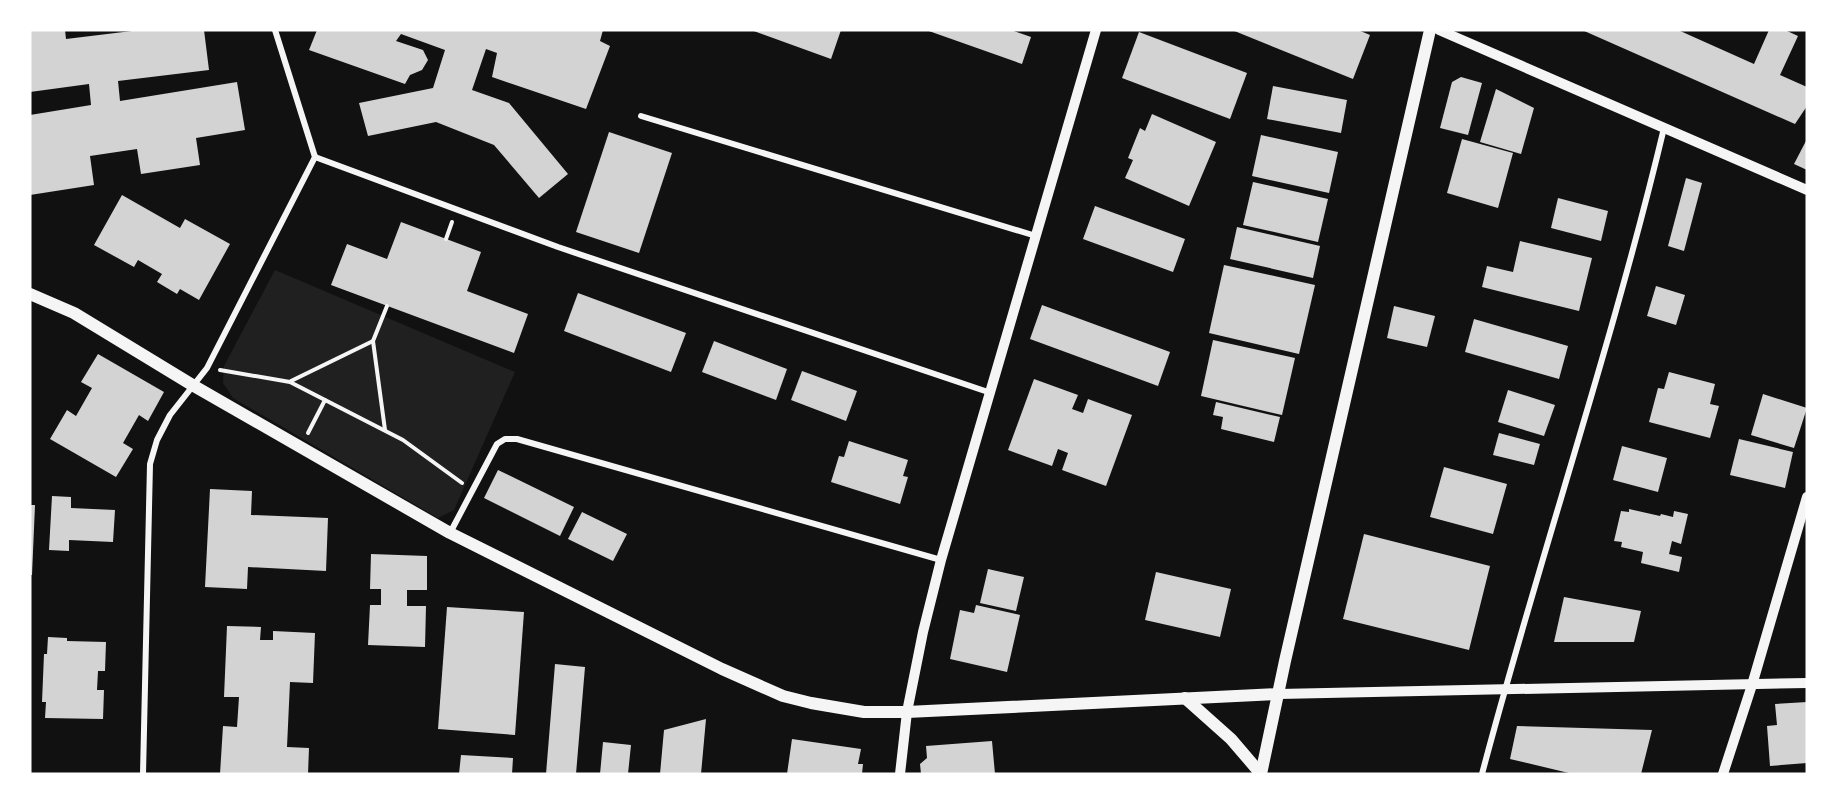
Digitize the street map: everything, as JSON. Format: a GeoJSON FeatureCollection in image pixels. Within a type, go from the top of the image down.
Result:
{"type":"FeatureCollection","features":[{"type":"Feature","properties":{"kind":"main road"},"geometry":{"type":"LineString","coordinates":[[1261,774],[1421,64],[1431,30]]}},
{"type":"Feature","properties":{"kind":"main road"},"geometry":{"type":"LineString","coordinates":[[30,294],[74,313],[194,386],[450,532],[722,669],[783,696],[864,712],[907,712],[1279,693]]}},
{"type":"Feature","properties":{"kind":"main road"},"geometry":{"type":"LineString","coordinates":[[1185,698],[1230,739],[1261,774]]}},
{"type":"Feature","properties":{"kind":"street"},"geometry":{"type":"LineString","coordinates":[[143,774],[150,464],[157,440],[170,415],[207,368],[315,157],[275,30]]}},
{"type":"Feature","properties":{"kind":"street"},"geometry":{"type":"LineString","coordinates":[[900,774],[907,712],[923,632],[941,560],[1096,30]]}},
{"type":"Feature","properties":{"kind":"street"},"geometry":{"type":"LineString","coordinates":[[1439,30],[1807,190]]}},
{"type":"Feature","properties":{"kind":"street"},"geometry":{"type":"LineString","coordinates":[[641,116],[1036,236]]}},
{"type":"Feature","properties":{"kind":"street"},"geometry":{"type":"LineString","coordinates":[[1482,774],[1604,357],[1664,128]]}},
{"type":"Feature","properties":{"kind":"street"},"geometry":{"type":"LineString","coordinates":[[315,157],[558,247],[990,393]]}},
{"type":"Feature","properties":{"kind":"street"},"geometry":{"type":"LineString","coordinates":[[450,532],[497,444],[505,439],[517,439],[941,560]]}},
{"type":"Feature","properties":{"kind":"street"},"geometry":{"type":"LineString","coordinates":[[1723,774],[1752,685],[1807,497]]}},
{"type":"Feature","properties":{"kind":"street"},"geometry":{"type":"LineString","coordinates":[[1279,693],[1807,683]]}},
{"type":"Feature","properties":{"kind":"path"},"geometry":{"type":"LineString","coordinates":[[385,430],[374,341],[387,306]]}},
{"type":"Feature","properties":{"kind":"path"},"geometry":{"type":"LineString","coordinates":[[290,382],[374,341]]}},
{"type":"Feature","properties":{"kind":"path"},"geometry":{"type":"LineString","coordinates":[[207,368],[290,382],[404,440],[472,491]]}},
{"type":"Feature","properties":{"kind":"path"},"geometry":{"type":"LineString","coordinates":[[301,447],[325,400]]}},
{"type":"Feature","properties":{"kind":"shaded area"},"geometry":{"type":"Polygon","coordinates":[[[275,270],[515,372],[454,510],[438,518],[233,398],[223,383],[224,366],[275,270]]]}},
{"type":"Feature","properties":{"kind":"building"},"geometry":{"type":"Polygon","coordinates":[[[30,30],[65,30],[66,39],[140,30],[204,30],[209,70],[118,81],[120,101],[237,82],[245,130],[196,138],[200,165],[141,174],[137,149],[90,156],[94,185],[30,195],[30,115],[91,105],[89,84],[30,92],[30,30]]]}},
{"type":"Feature","properties":{"kind":"building"},"geometry":{"type":"Polygon","coordinates":[[[317,30],[603,30],[600,41],[610,46],[586,109],[492,77],[497,53],[486,49],[472,90],[509,103],[568,174],[539,198],[494,145],[436,122],[368,136],[359,103],[433,88],[445,50],[401,34],[396,41],[423,50],[428,60],[422,70],[410,75],[405,84],[309,50],[317,30]]]}},
{"type":"Feature","properties":{"kind":"building"},"geometry":{"type":"Polygon","coordinates":[[[751,30],[841,30],[831,59],[751,30]]]}},
{"type":"Feature","properties":{"kind":"building"},"geometry":{"type":"Polygon","coordinates":[[[926,30],[1011,30],[1031,37],[1022,64],[926,30]]]}},
{"type":"Feature","properties":{"kind":"building"},"geometry":{"type":"Polygon","coordinates":[[[1232,30],[1358,30],[1370,35],[1353,79],[1232,30]]]}},
{"type":"Feature","properties":{"kind":"building"},"geometry":{"type":"Polygon","coordinates":[[[1582,30],[1678,30],[1754,64],[1769,30],[1785,30],[1798,36],[1780,75],[1807,87],[1807,106],[1795,124],[1582,30]]]}},
{"type":"Feature","properties":{"kind":"building"},"geometry":{"type":"Polygon","coordinates":[[[1139,32],[1247,73],[1230,119],[1122,78],[1139,32]]]}},
{"type":"Feature","properties":{"kind":"building"},"geometry":{"type":"Polygon","coordinates":[[[1461,77],[1482,83],[1468,135],[1440,128],[1452,82],[1461,77]]]}},
{"type":"Feature","properties":{"kind":"building"},"geometry":{"type":"Polygon","coordinates":[[[1273,86],[1347,100],[1341,133],[1267,119],[1273,86]]]}},
{"type":"Feature","properties":{"kind":"building"},"geometry":{"type":"Polygon","coordinates":[[[1496,89],[1534,108],[1521,154],[1480,142],[1496,89]]]}},
{"type":"Feature","properties":{"kind":"building"},"geometry":{"type":"Polygon","coordinates":[[[1152,114],[1216,142],[1189,206],[1125,178],[1133,160],[1128,158],[1140,128],[1145,131],[1152,114]]]}},
{"type":"Feature","properties":{"kind":"building"},"geometry":{"type":"Polygon","coordinates":[[[609,132],[672,153],[639,253],[576,232],[609,132]]]}},
{"type":"Feature","properties":{"kind":"building"},"geometry":{"type":"Polygon","coordinates":[[[1261,135],[1338,152],[1329,193],[1252,176],[1261,135]]]}},
{"type":"Feature","properties":{"kind":"building"},"geometry":{"type":"Polygon","coordinates":[[[1462,139],[1513,153],[1498,208],[1447,193],[1462,139]]]}},
{"type":"Feature","properties":{"kind":"building"},"geometry":{"type":"Polygon","coordinates":[[[1807,139],[1807,170],[1794,164],[1807,139]]]}},
{"type":"Feature","properties":{"kind":"building"},"geometry":{"type":"Polygon","coordinates":[[[1686,178],[1702,183],[1684,251],[1668,246],[1686,178]]]}},
{"type":"Feature","properties":{"kind":"building"},"geometry":{"type":"Polygon","coordinates":[[[1253,182],[1328,199],[1318,242],[1243,225],[1253,182]]]}},
{"type":"Feature","properties":{"kind":"building"},"geometry":{"type":"Polygon","coordinates":[[[122,195],[180,228],[185,219],[230,244],[199,300],[180,289],[177,294],[157,282],[162,274],[138,260],[134,267],[94,245],[122,195]]]}},
{"type":"Feature","properties":{"kind":"building"},"geometry":{"type":"Polygon","coordinates":[[[1558,198],[1608,211],[1601,241],[1551,228],[1558,198]]]}},
{"type":"Feature","properties":{"kind":"building"},"geometry":{"type":"Polygon","coordinates":[[[1095,206],[1185,239],[1173,272],[1083,239],[1095,206]]]}},
{"type":"Feature","properties":{"kind":"building"},"geometry":{"type":"Polygon","coordinates":[[[401,222],[481,252],[467,291],[528,314],[514,353],[331,285],[347,244],[387,259],[401,222]]]}},
{"type":"Feature","properties":{"kind":"building"},"geometry":{"type":"Polygon","coordinates":[[[1237,227],[1320,246],[1313,278],[1230,259],[1237,227]]]}},
{"type":"Feature","properties":{"kind":"building"},"geometry":{"type":"Polygon","coordinates":[[[1520,241],[1592,258],[1579,311],[1482,287],[1487,266],[1513,272],[1520,241]]]}},
{"type":"Feature","properties":{"kind":"building"},"geometry":{"type":"Polygon","coordinates":[[[1224,265],[1315,285],[1299,354],[1209,333],[1224,265]]]}},
{"type":"Feature","properties":{"kind":"building"},"geometry":{"type":"Polygon","coordinates":[[[1656,286],[1685,295],[1676,325],[1647,316],[1656,286]]]}},
{"type":"Feature","properties":{"kind":"building"},"geometry":{"type":"Polygon","coordinates":[[[578,293],[686,333],[671,372],[564,331],[578,293]]]}},
{"type":"Feature","properties":{"kind":"building"},"geometry":{"type":"Polygon","coordinates":[[[1042,305],[1170,352],[1158,386],[1030,339],[1042,305]]]}},
{"type":"Feature","properties":{"kind":"building"},"geometry":{"type":"Polygon","coordinates":[[[1394,306],[1435,316],[1427,347],[1387,338],[1394,306]]]}},
{"type":"Feature","properties":{"kind":"building"},"geometry":{"type":"Polygon","coordinates":[[[1474,319],[1568,346],[1559,379],[1465,352],[1474,319]]]}},
{"type":"Feature","properties":{"kind":"building"},"geometry":{"type":"Polygon","coordinates":[[[1213,340],[1295,358],[1282,415],[1201,396],[1213,340]]]}},
{"type":"Feature","properties":{"kind":"building"},"geometry":{"type":"Polygon","coordinates":[[[714,341],[787,369],[776,400],[702,372],[714,341]]]}},
{"type":"Feature","properties":{"kind":"building"},"geometry":{"type":"Polygon","coordinates":[[[98,354],[164,392],[148,421],[139,415],[123,443],[133,449],[116,477],[50,439],[67,410],[76,416],[92,388],[81,382],[98,354]]]}},
{"type":"Feature","properties":{"kind":"building"},"geometry":{"type":"Polygon","coordinates":[[[802,371],[857,391],[846,421],[791,400],[802,371]]]}},
{"type":"Feature","properties":{"kind":"building"},"geometry":{"type":"Polygon","coordinates":[[[1669,372],[1715,384],[1710,404],[1719,406],[1710,438],[1649,422],[1658,388],[1664,389],[1669,372]]]}},
{"type":"Feature","properties":{"kind":"building"},"geometry":{"type":"Polygon","coordinates":[[[1034,379],[1078,395],[1072,409],[1083,413],[1088,399],[1132,415],[1106,486],[1062,470],[1068,453],[1058,449],[1052,466],[1008,450],[1034,379]]]}},
{"type":"Feature","properties":{"kind":"building"},"geometry":{"type":"Polygon","coordinates":[[[1508,390],[1555,405],[1544,436],[1498,422],[1508,390]]]}},
{"type":"Feature","properties":{"kind":"building"},"geometry":{"type":"Polygon","coordinates":[[[1763,394],[1807,408],[1794,448],[1751,435],[1763,394]]]}},
{"type":"Feature","properties":{"kind":"building"},"geometry":{"type":"Polygon","coordinates":[[[1216,402],[1280,417],[1274,442],[1221,429],[1223,417],[1213,415],[1216,402]]]}},
{"type":"Feature","properties":{"kind":"building"},"geometry":{"type":"Polygon","coordinates":[[[1499,433],[1540,444],[1534,465],[1493,455],[1499,433]]]}},
{"type":"Feature","properties":{"kind":"building"},"geometry":{"type":"Polygon","coordinates":[[[1739,439],[1793,452],[1785,488],[1730,475],[1739,439]]]}},
{"type":"Feature","properties":{"kind":"building"},"geometry":{"type":"Polygon","coordinates":[[[849,441],[908,460],[903,476],[908,477],[900,504],[831,482],[839,456],[844,457],[849,441]]]}},
{"type":"Feature","properties":{"kind":"building"},"geometry":{"type":"Polygon","coordinates":[[[1622,446],[1667,458],[1658,492],[1613,480],[1622,446]]]}},
{"type":"Feature","properties":{"kind":"building"},"geometry":{"type":"Polygon","coordinates":[[[1444,467],[1507,484],[1493,534],[1430,517],[1444,467]]]}},
{"type":"Feature","properties":{"kind":"building"},"geometry":{"type":"Polygon","coordinates":[[[498,470],[574,507],[560,536],[484,498],[498,470]]]}},
{"type":"Feature","properties":{"kind":"building"},"geometry":{"type":"Polygon","coordinates":[[[210,489],[252,491],[251,515],[328,518],[326,571],[248,567],[247,589],[205,587],[210,489]]]}},
{"type":"Feature","properties":{"kind":"building"},"geometry":{"type":"Polygon","coordinates":[[[52,496],[71,497],[71,508],[115,510],[113,542],[69,540],[69,551],[49,550],[52,496]]]}},
{"type":"Feature","properties":{"kind":"building"},"geometry":{"type":"Polygon","coordinates":[[[30,505],[35,505],[32,575],[30,575],[30,505]]]}},
{"type":"Feature","properties":{"kind":"building"},"geometry":{"type":"Polygon","coordinates":[[[1629,509],[1660,516],[1661,514],[1673,517],[1674,511],[1688,514],[1681,544],[1672,541],[1669,554],[1682,557],[1679,572],[1641,563],[1643,552],[1621,547],[1622,542],[1614,541],[1621,511],[1629,512],[1629,509]]]}},
{"type":"Feature","properties":{"kind":"building"},"geometry":{"type":"Polygon","coordinates":[[[582,512],[627,534],[613,561],[568,539],[582,512]]]}},
{"type":"Feature","properties":{"kind":"building"},"geometry":{"type":"Polygon","coordinates":[[[1364,534],[1490,566],[1469,650],[1343,619],[1364,534]]]}},
{"type":"Feature","properties":{"kind":"building"},"geometry":{"type":"Polygon","coordinates":[[[371,554],[427,556],[427,590],[407,590],[407,606],[426,606],[425,647],[368,645],[370,605],[381,605],[381,589],[370,589],[371,554]]]}},
{"type":"Feature","properties":{"kind":"building"},"geometry":{"type":"Polygon","coordinates":[[[988,569],[1024,577],[1016,611],[980,603],[988,569]]]}},
{"type":"Feature","properties":{"kind":"building"},"geometry":{"type":"Polygon","coordinates":[[[1156,572],[1231,589],[1220,637],[1145,620],[1156,572]]]}},
{"type":"Feature","properties":{"kind":"building"},"geometry":{"type":"Polygon","coordinates":[[[1564,597],[1641,611],[1634,642],[1554,642],[1564,597]]]}},
{"type":"Feature","properties":{"kind":"building"},"geometry":{"type":"Polygon","coordinates":[[[976,605],[1020,615],[1007,672],[950,659],[960,610],[974,613],[976,605]]]}},
{"type":"Feature","properties":{"kind":"building"},"geometry":{"type":"Polygon","coordinates":[[[447,607],[524,612],[515,735],[438,729],[447,607]]]}},
{"type":"Feature","properties":{"kind":"building"},"geometry":{"type":"Polygon","coordinates":[[[227,626],[261,627],[260,640],[273,640],[273,631],[315,633],[313,683],[290,682],[287,747],[309,748],[308,774],[220,774],[223,726],[237,727],[239,697],[224,697],[227,626]]]}},
{"type":"Feature","properties":{"kind":"building"},"geometry":{"type":"Polygon","coordinates":[[[48,637],[67,638],[67,641],[106,642],[105,671],[98,671],[97,690],[104,690],[103,719],[45,718],[46,702],[42,702],[44,654],[47,654],[48,637]]]}},
{"type":"Feature","properties":{"kind":"building"},"geometry":{"type":"Polygon","coordinates":[[[555,664],[585,667],[576,774],[546,774],[555,664]]]}},
{"type":"Feature","properties":{"kind":"building"},"geometry":{"type":"Polygon","coordinates":[[[1807,702],[1807,763],[1770,766],[1767,726],[1777,725],[1775,704],[1807,702]]]}},
{"type":"Feature","properties":{"kind":"building"},"geometry":{"type":"Polygon","coordinates":[[[706,719],[701,774],[660,774],[664,730],[706,719]]]}},
{"type":"Feature","properties":{"kind":"building"},"geometry":{"type":"Polygon","coordinates":[[[1517,726],[1652,730],[1641,774],[1573,774],[1510,759],[1517,726]]]}},
{"type":"Feature","properties":{"kind":"building"},"geometry":{"type":"Polygon","coordinates":[[[792,739],[861,749],[858,764],[863,764],[862,774],[787,774],[792,739]]]}},
{"type":"Feature","properties":{"kind":"building"},"geometry":{"type":"Polygon","coordinates":[[[992,741],[995,774],[921,774],[920,764],[927,758],[926,746],[992,741]]]}},
{"type":"Feature","properties":{"kind":"building"},"geometry":{"type":"Polygon","coordinates":[[[603,742],[631,745],[628,774],[600,774],[603,742]]]}},
{"type":"Feature","properties":{"kind":"building"},"geometry":{"type":"Polygon","coordinates":[[[461,755],[513,758],[512,774],[459,774],[461,755]]]}}]}
